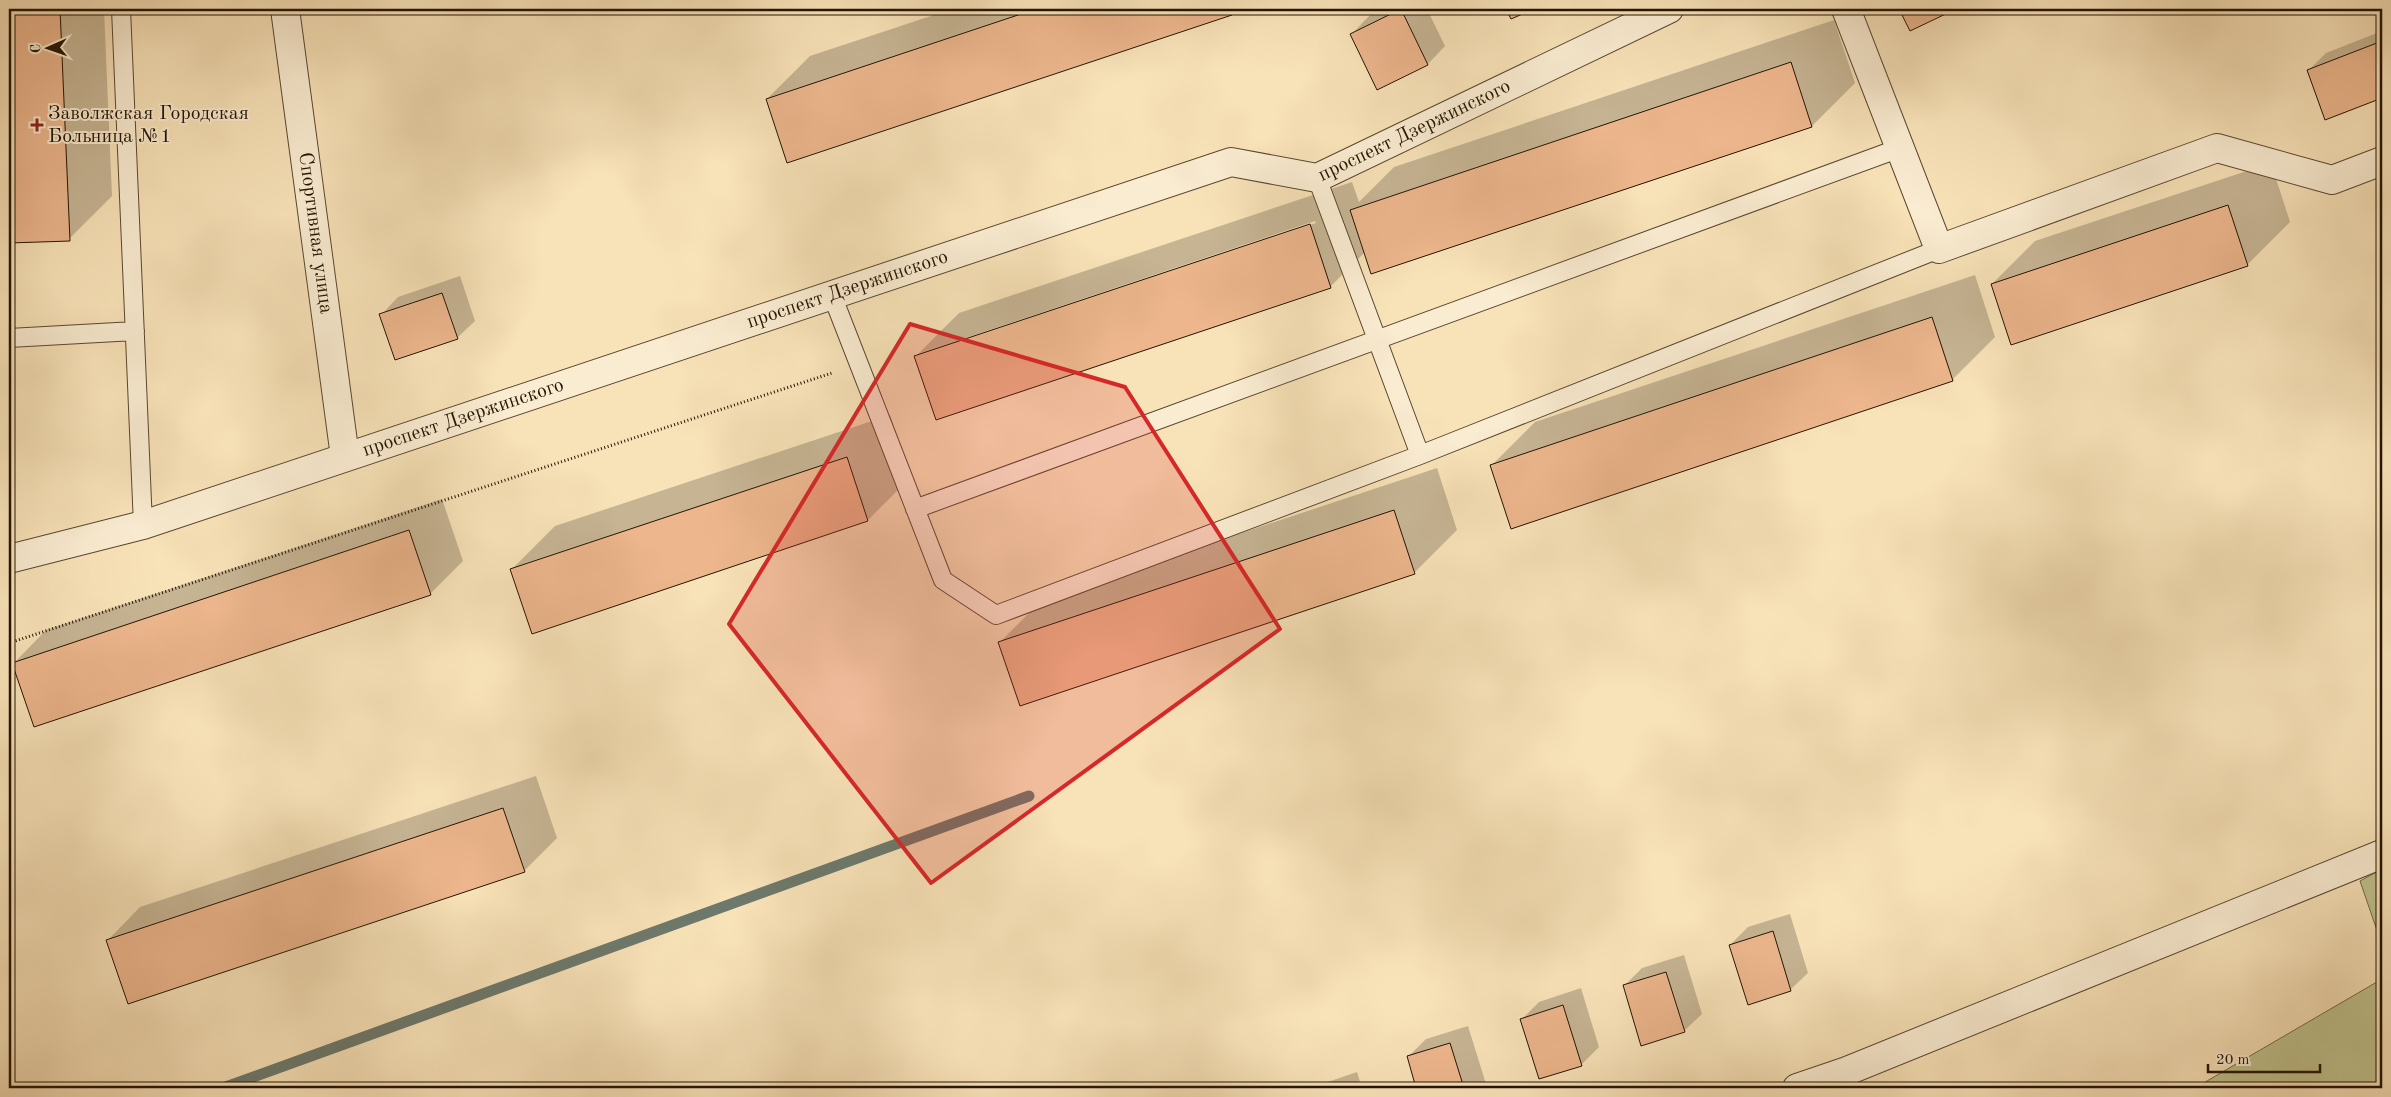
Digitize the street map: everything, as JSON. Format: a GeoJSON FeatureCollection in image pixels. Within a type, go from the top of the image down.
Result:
{"type":"FeatureCollection","features":[{"type":"Feature","properties":{"kind":"street","name":"Спортивная улица"},"geometry":{"type":"LineString","coordinates":[[285,9],[345,457]]}},
{"type":"Feature","properties":{"kind":"street","name":"проспект Дзержинского"},"geometry":{"type":"LineString","coordinates":[[9,559],[143,525],[1231,162],[1317,178],[1669,9]]}},
{"type":"Feature","properties":{"kind":"street"},"geometry":{"type":"LineString","coordinates":[[1846,9],[1939,249],[2218,148],[2332,180],[2382,161]]}},
{"type":"Feature","properties":{"kind":"street"},"geometry":{"type":"LineString","coordinates":[[1797,1088],[1847,1071],[2382,854]]}},
{"type":"Feature","properties":{"kind":"lane"},"geometry":{"type":"LineString","coordinates":[[121,9],[143,525]]}},
{"type":"Feature","properties":{"kind":"lane"},"geometry":{"type":"LineString","coordinates":[[915,509],[1900,148]]}},
{"type":"Feature","properties":{"kind":"lane"},"geometry":{"type":"LineString","coordinates":[[1317,178],[1420,454]]}},
{"type":"Feature","properties":{"kind":"lane"},"geometry":{"type":"LineString","coordinates":[[832,295],[943,580],[996,615],[1420,454],[1939,249]]}},
{"type":"Feature","properties":{"kind":"lane"},"geometry":{"type":"LineString","coordinates":[[9,338],[135,331]]}},
{"type":"Feature","properties":{"kind":"path"},"geometry":{"type":"LineString","coordinates":[[9,643],[859,364]]}},
{"type":"Feature","properties":{"kind":"highlighted area"},"geometry":{"type":"Polygon","coordinates":[[[910,324],[1125,387],[1280,629],[931,883],[729,624],[910,324]]]}},
{"type":"Feature","properties":{"kind":"green space"},"geometry":{"type":"Polygon","coordinates":[[[2382,869],[2382,945],[2360,881],[2382,869]]]}},
{"type":"Feature","properties":{"kind":"green space"},"geometry":{"type":"Polygon","coordinates":[[[2382,979],[2382,1088],[2195,1088],[2382,979]]]}},
{"type":"Feature","properties":{"kind":"building","name":"Заволжская Городская Больница №1"},"geometry":{"type":"Polygon","coordinates":[[[9,9],[60,9],[70,241],[9,243],[9,9]]]}},
{"type":"Feature","properties":{"kind":"building"},"geometry":{"type":"Polygon","coordinates":[[[1036,9],[1230,9],[1232,15],[787,163],[766,99],[1036,9]]]}},
{"type":"Feature","properties":{"kind":"building"},"geometry":{"type":"Polygon","coordinates":[[[1401,9],[1428,65],[1377,90],[1350,34],[1401,9]]]}},
{"type":"Feature","properties":{"kind":"building"},"geometry":{"type":"Polygon","coordinates":[[[1506,9],[1534,9],[1511,19],[1506,9]]]}},
{"type":"Feature","properties":{"kind":"building"},"geometry":{"type":"Polygon","coordinates":[[[1899,9],[1953,9],[1954,10],[1910,31],[1899,9]]]}},
{"type":"Feature","properties":{"kind":"building"},"geometry":{"type":"Polygon","coordinates":[[[2382,41],[2382,98],[2325,120],[2307,70],[2382,41]]]}},
{"type":"Feature","properties":{"kind":"building"},"geometry":{"type":"Polygon","coordinates":[[[1791,62],[1812,127],[1371,274],[1350,210],[1791,62]]]}},
{"type":"Feature","properties":{"kind":"building"},"geometry":{"type":"Polygon","coordinates":[[[2228,205],[2248,266],[2011,345],[1991,284],[2228,205]]]}},
{"type":"Feature","properties":{"kind":"building"},"geometry":{"type":"Polygon","coordinates":[[[1310,224],[1331,288],[936,420],[914,356],[1310,224]]]}},
{"type":"Feature","properties":{"kind":"building"},"geometry":{"type":"Polygon","coordinates":[[[442,293],[458,339],[395,360],[379,314],[442,293]]]}},
{"type":"Feature","properties":{"kind":"building"},"geometry":{"type":"Polygon","coordinates":[[[1932,317],[1953,381],[1511,529],[1490,465],[1932,317]]]}},
{"type":"Feature","properties":{"kind":"building"},"geometry":{"type":"Polygon","coordinates":[[[847,457],[868,521],[532,634],[510,569],[847,457]]]}},
{"type":"Feature","properties":{"kind":"building"},"geometry":{"type":"Polygon","coordinates":[[[1394,510],[1415,574],[1020,706],[998,642],[1394,510]]]}},
{"type":"Feature","properties":{"kind":"building"},"geometry":{"type":"Polygon","coordinates":[[[409,530],[431,595],[34,727],[12,663],[409,530]]]}},
{"type":"Feature","properties":{"kind":"building"},"geometry":{"type":"Polygon","coordinates":[[[503,808],[525,872],[128,1004],[106,940],[503,808]]]}},
{"type":"Feature","properties":{"kind":"building"},"geometry":{"type":"Polygon","coordinates":[[[1773,931],[1791,991],[1748,1005],[1729,945],[1773,931]]]}},
{"type":"Feature","properties":{"kind":"building"},"geometry":{"type":"Polygon","coordinates":[[[1666,972],[1685,1032],[1641,1046],[1623,985],[1666,972]]]}},
{"type":"Feature","properties":{"kind":"building"},"geometry":{"type":"Polygon","coordinates":[[[1563,1005],[1582,1066],[1539,1079],[1520,1019],[1563,1005]]]}},
{"type":"Feature","properties":{"kind":"building"},"geometry":{"type":"Polygon","coordinates":[[[1450,1043],[1464,1088],[1416,1088],[1407,1056],[1450,1043]]]}},
{"type":"Feature","properties":{"kind":"waterway"},"geometry":{"type":"LineString","coordinates":[[223,1088],[1029,796]]}},
{"type":"Feature","properties":{"kind":"place","name":"Заволжская Городская Больница №1"},"geometry":{"type":"Point","coordinates":[37,125]}}]}
